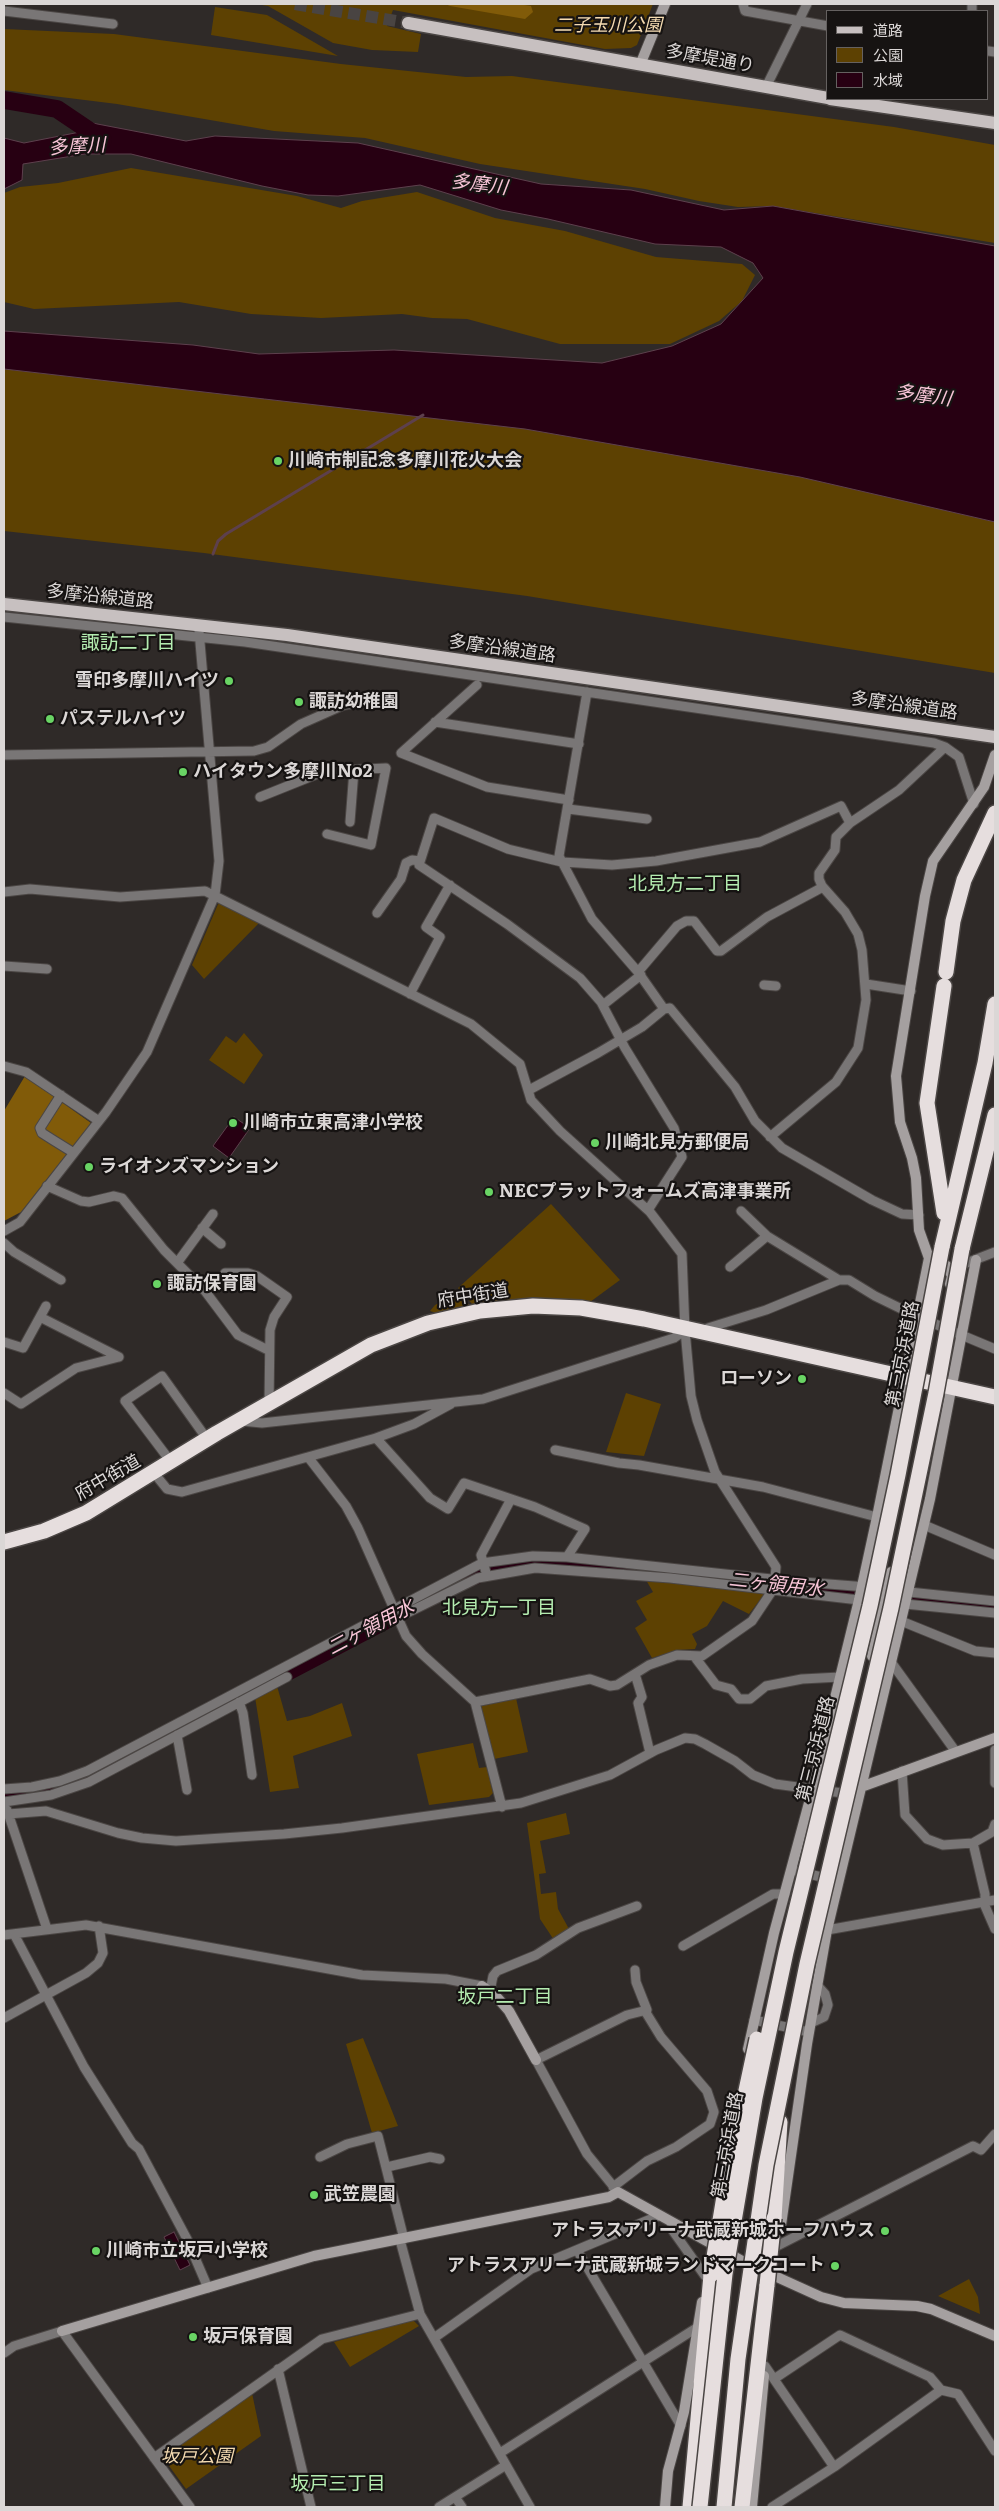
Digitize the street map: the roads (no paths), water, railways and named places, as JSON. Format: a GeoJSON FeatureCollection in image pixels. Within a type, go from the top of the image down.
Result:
{"type":"FeatureCollection","features":[{"type":"Feature","properties":{"kind":"highway"},"geometry":{"type":"LineString","coordinates":[[946,1225],[941,1183],[927,1103],[953,921],[964,880],[995,813]]}},
{"type":"Feature","properties":{"kind":"highway","name":"第三京浜道路"},"geometry":{"type":"LineString","coordinates":[[700,2507],[727,2265],[750,2126],[786,1952],[870,1606],[898,1476],[946,1225],[985,1063],[995,1004]]}},
{"type":"Feature","properties":{"kind":"highway"},"geometry":{"type":"LineString","coordinates":[[722,2507],[748,2289],[766,2165],[781,2085],[826,1882],[891,1608],[936,1393],[962,1249],[995,1115]]}},
{"type":"Feature","properties":{"kind":"highway","name":"府中街道"},"geometry":{"type":"LineString","coordinates":[[4,1542],[44,1531],[86,1513],[341,1360],[384,1338],[428,1322],[480,1311],[533,1306],[581,1308],[644,1319],[685,1330],[995,1397]]}},
{"type":"Feature","properties":{"kind":"highway"},"geometry":{"type":"LineString","coordinates":[[690,2507],[711,2275],[741,2107],[757,2040],[786,1952]]}},
{"type":"Feature","properties":{"kind":"highway"},"geometry":{"type":"LineString","coordinates":[[742,2507],[761,2362],[774,2218],[781,2085]]}},
{"type":"Feature","properties":{"kind":"main road","name":"多摩堤通り"},"geometry":{"type":"LineString","coordinates":[[408,23],[826,98]]}},
{"type":"Feature","properties":{"kind":"main road","name":"多摩堤通り"},"geometry":{"type":"LineString","coordinates":[[836,100],[995,123]]}},
{"type":"Feature","properties":{"kind":"main road","name":"多摩沿線道路"},"geometry":{"type":"LineString","coordinates":[[4,604],[199,624],[995,737]]}},
{"type":"Feature","properties":{"kind":"street"},"geometry":{"type":"LineString","coordinates":[[640,64],[664,4]]}},
{"type":"Feature","properties":{"kind":"street"},"geometry":{"type":"LineString","coordinates":[[742,4],[745,11],[826,26]]}},
{"type":"Feature","properties":{"kind":"street"},"geometry":{"type":"LineString","coordinates":[[766,87],[807,4]]}},
{"type":"Feature","properties":{"kind":"street"},"geometry":{"type":"LineString","coordinates":[[4,11],[114,24]]}},
{"type":"Feature","properties":{"kind":"street"},"geometry":{"type":"LineString","coordinates":[[4,617],[200,637],[794,721],[934,743],[945,747],[959,758],[974,804]]}},
{"type":"Feature","properties":{"kind":"street"},"geometry":{"type":"LineString","coordinates":[[4,1230],[20,1222],[99,1121],[152,1042],[163,1010],[215,895],[219,861],[208,751],[199,624]]}},
{"type":"Feature","properties":{"kind":"street"},"geometry":{"type":"LineString","coordinates":[[477,685],[400,753],[487,787],[647,819]]}},
{"type":"Feature","properties":{"kind":"street"},"geometry":{"type":"LineString","coordinates":[[587,692],[559,850],[562,862],[592,919],[639,974],[664,1009]]}},
{"type":"Feature","properties":{"kind":"street"},"geometry":{"type":"LineString","coordinates":[[4,756],[261,749],[281,740],[302,724],[344,705],[375,701]]}},
{"type":"Feature","properties":{"kind":"street"},"geometry":{"type":"LineString","coordinates":[[435,722],[578,744]]}},
{"type":"Feature","properties":{"kind":"street"},"geometry":{"type":"LineString","coordinates":[[770,1137],[836,1082],[858,1048],[866,984],[862,950],[858,934],[844,912],[823,887],[819,879],[819,873],[835,850],[836,837],[850,823],[899,790],[945,747]]}},
{"type":"Feature","properties":{"kind":"street"},"geometry":{"type":"LineString","coordinates":[[937,1324],[939,1285],[919,1230],[914,1164],[900,1122],[896,1076],[911,991],[924,896],[933,861],[984,787],[995,755]]}},
{"type":"Feature","properties":{"kind":"street"},"geometry":{"type":"LineString","coordinates":[[260,797],[325,771],[386,768],[371,846],[327,834]]}},
{"type":"Feature","properties":{"kind":"street"},"geometry":{"type":"LineString","coordinates":[[350,822],[354,770]]}},
{"type":"Feature","properties":{"kind":"street"},"geometry":{"type":"LineString","coordinates":[[648,1210],[682,1157],[674,1128],[629,1054],[603,1004],[580,978],[419,865],[435,818],[508,848],[562,862],[612,865],[738,847],[778,835],[841,806],[850,823]]}},
{"type":"Feature","properties":{"kind":"street"},"geometry":{"type":"LineString","coordinates":[[377,914],[402,879],[406,863],[412,860],[420,861]]}},
{"type":"Feature","properties":{"kind":"street"},"geometry":{"type":"LineString","coordinates":[[410,994],[440,937],[426,927],[450,885]]}},
{"type":"Feature","properties":{"kind":"street"},"geometry":{"type":"LineString","coordinates":[[603,1004],[639,974],[677,926],[686,921],[694,921],[717,951],[720,951],[767,917],[823,887]]}},
{"type":"Feature","properties":{"kind":"street"},"geometry":{"type":"LineString","coordinates":[[4,892],[30,889],[120,897],[205,891],[471,1024],[520,1064],[531,1100],[560,1131],[648,1210],[682,1254],[685,1330],[691,1396],[697,1420],[721,1481],[776,1567],[775,1585],[752,1621],[702,1656],[677,1655],[649,1665],[617,1685],[610,1686],[590,1679],[475,1702]]}},
{"type":"Feature","properties":{"kind":"street"},"geometry":{"type":"LineString","coordinates":[[4,966],[46,969]]}},
{"type":"Feature","properties":{"kind":"street"},"geometry":{"type":"LineString","coordinates":[[866,984],[911,991]]}},
{"type":"Feature","properties":{"kind":"street"},"geometry":{"type":"LineString","coordinates":[[764,986],[776,986]]}},
{"type":"Feature","properties":{"kind":"street"},"geometry":{"type":"LineString","coordinates":[[529,1090],[622,1039],[664,1009],[670,1008],[735,1086],[755,1121],[782,1148],[872,1200],[902,1214],[919,1215]]}},
{"type":"Feature","properties":{"kind":"street"},"geometry":{"type":"LineString","coordinates":[[4,1066],[26,1072],[99,1121]]}},
{"type":"Feature","properties":{"kind":"street"},"geometry":{"type":"LineString","coordinates":[[61,1095],[40,1128],[42,1132],[53,1140],[74,1152]]}},
{"type":"Feature","properties":{"kind":"street"},"geometry":{"type":"LineString","coordinates":[[47,1186],[89,1202],[114,1196],[122,1198],[164,1250],[205,1291],[238,1335],[268,1350]]}},
{"type":"Feature","properties":{"kind":"street"},"geometry":{"type":"LineString","coordinates":[[741,1211],[767,1236],[839,1280]]}},
{"type":"Feature","properties":{"kind":"street"},"geometry":{"type":"LineString","coordinates":[[177,1263],[213,1214]]}},
{"type":"Feature","properties":{"kind":"street"},"geometry":{"type":"LineString","coordinates":[[202,1228],[221,1244]]}},
{"type":"Feature","properties":{"kind":"street"},"geometry":{"type":"LineString","coordinates":[[730,1266],[767,1236]]}},
{"type":"Feature","properties":{"kind":"street"},"geometry":{"type":"LineString","coordinates":[[4,1243],[14,1252],[61,1280]]}},
{"type":"Feature","properties":{"kind":"street"},"geometry":{"type":"LineString","coordinates":[[949,1270],[995,1252]]}},
{"type":"Feature","properties":{"kind":"street"},"geometry":{"type":"LineString","coordinates":[[707,2507],[734,2257],[749,2162],[811,1874],[882,1589],[912,1483],[926,1382],[937,1324],[952,1276],[947,1266],[928,1256]]}},
{"type":"Feature","properties":{"kind":"street"},"geometry":{"type":"LineString","coordinates":[[665,2507],[668,2471],[681,2426],[698,2327],[709,2243],[754,2020],[774,1933],[813,1788],[862,1587],[928,1256]]}},
{"type":"Feature","properties":{"kind":"street"},"geometry":{"type":"LineString","coordinates":[[752,2507],[761,2362],[817,1985],[838,1881],[862,1792],[924,1525],[976,1260]]}},
{"type":"Feature","properties":{"kind":"street"},"geometry":{"type":"LineString","coordinates":[[225,1273],[248,1273],[257,1276],[287,1298],[274,1317],[270,1330],[268,1350],[269,1404]]}},
{"type":"Feature","properties":{"kind":"street"},"geometry":{"type":"LineString","coordinates":[[704,1334],[708,1328],[766,1310],[839,1280],[849,1280],[875,1296],[916,1316],[962,1334],[995,1350]]}},
{"type":"Feature","properties":{"kind":"street"},"geometry":{"type":"LineString","coordinates":[[4,1342],[23,1348],[46,1306]]}},
{"type":"Feature","properties":{"kind":"street"},"geometry":{"type":"LineString","coordinates":[[4,1393],[21,1404],[76,1368],[119,1357],[40,1317]]}},
{"type":"Feature","properties":{"kind":"street"},"geometry":{"type":"LineString","coordinates":[[238,1421],[262,1423],[484,1399],[674,1338],[685,1330]]}},
{"type":"Feature","properties":{"kind":"street"},"geometry":{"type":"LineString","coordinates":[[171,1462],[125,1401],[162,1376],[207,1439]]}},
{"type":"Feature","properties":{"kind":"street"},"geometry":{"type":"LineString","coordinates":[[154,1473],[168,1489],[182,1492],[376,1438],[414,1424],[453,1403]]}},
{"type":"Feature","properties":{"kind":"street"},"geometry":{"type":"LineString","coordinates":[[376,1438],[430,1498],[448,1509],[464,1483],[511,1499],[585,1529],[567,1557]]}},
{"type":"Feature","properties":{"kind":"street"},"geometry":{"type":"LineString","coordinates":[[555,1450],[763,1488],[877,1517]]}},
{"type":"Feature","properties":{"kind":"street"},"geometry":{"type":"LineString","coordinates":[[308,1457],[346,1506],[358,1528],[406,1636],[422,1654],[475,1702],[502,1807]]}},
{"type":"Feature","properties":{"kind":"street"},"geometry":{"type":"LineString","coordinates":[[487,1576],[481,1555],[511,1499]]}},
{"type":"Feature","properties":{"kind":"street"},"geometry":{"type":"LineString","coordinates":[[924,1525],[995,1555]]}},
{"type":"Feature","properties":{"kind":"street"},"geometry":{"type":"LineString","coordinates":[[395,1614],[482,1562],[532,1556],[567,1557],[775,1585],[859,1600]]}},
{"type":"Feature","properties":{"kind":"street"},"geometry":{"type":"LineString","coordinates":[[4,1789],[32,1787],[60,1781],[87,1771],[226,1695],[395,1614],[487,1576],[514,1570],[545,1568],[775,1585],[862,1587],[995,1601]]}},
{"type":"Feature","properties":{"kind":"street"},"geometry":{"type":"LineString","coordinates":[[722,2507],[729,2405],[746,2263],[790,2028],[882,1589]]}},
{"type":"Feature","properties":{"kind":"street"},"geometry":{"type":"LineString","coordinates":[[905,1604],[995,1613]]}},
{"type":"Feature","properties":{"kind":"street"},"geometry":{"type":"LineString","coordinates":[[901,1621],[975,1651],[995,1653]]}},
{"type":"Feature","properties":{"kind":"street"},"geometry":{"type":"LineString","coordinates":[[694,1656],[716,1685],[731,1689],[739,1699],[750,1699],[766,1686],[802,1679],[840,1677]]}},
{"type":"Feature","properties":{"kind":"street"},"geometry":{"type":"LineString","coordinates":[[891,1662],[956,1752]]}},
{"type":"Feature","properties":{"kind":"street"},"geometry":{"type":"LineString","coordinates":[[635,1674],[642,1697],[638,1703],[650,1753]]}},
{"type":"Feature","properties":{"kind":"street"},"geometry":{"type":"LineString","coordinates":[[47,1929],[4,1802],[46,1796],[89,1782],[287,1677]]}},
{"type":"Feature","properties":{"kind":"street"},"geometry":{"type":"LineString","coordinates":[[239,1702],[243,1713],[252,1775]]}},
{"type":"Feature","properties":{"kind":"street"},"geometry":{"type":"LineString","coordinates":[[176,1735],[186,1790]]}},
{"type":"Feature","properties":{"kind":"street"},"geometry":{"type":"LineString","coordinates":[[8,1814],[46,1811],[118,1833],[142,1838],[176,1841],[294,1833],[521,1803],[610,1775],[650,1753],[685,1738],[695,1739],[736,1761],[753,1774],[774,1784],[862,1792],[902,1771],[995,1738]]}},
{"type":"Feature","properties":{"kind":"street"},"geometry":{"type":"LineString","coordinates":[[995,1750],[995,1783]]}},
{"type":"Feature","properties":{"kind":"street"},"geometry":{"type":"LineString","coordinates":[[902,1771],[905,1815],[913,1826],[927,1839],[943,1845],[973,1843],[992,1832],[995,1824]]}},
{"type":"Feature","properties":{"kind":"street"},"geometry":{"type":"LineString","coordinates":[[46,1796],[42,1804],[46,1811]]}},
{"type":"Feature","properties":{"kind":"street"},"geometry":{"type":"LineString","coordinates":[[973,1843],[985,1906],[995,1929]]}},
{"type":"Feature","properties":{"kind":"street"},"geometry":{"type":"LineString","coordinates":[[792,1870],[838,1881]]}},
{"type":"Feature","properties":{"kind":"street"},"geometry":{"type":"LineString","coordinates":[[683,1946],[773,1894],[785,1894]]}},
{"type":"Feature","properties":{"kind":"street"},"geometry":{"type":"LineString","coordinates":[[827,1930],[995,1900]]}},
{"type":"Feature","properties":{"kind":"street"},"geometry":{"type":"LineString","coordinates":[[486,1989],[497,1971],[536,1955],[578,1928],[637,1906]]}},
{"type":"Feature","properties":{"kind":"street"},"geometry":{"type":"LineString","coordinates":[[4,1935],[86,1925],[99,1926],[362,1975],[456,1980],[486,1989],[509,2011],[587,2154],[615,2189],[658,2216],[734,2257],[821,2298],[844,2303],[917,2306],[931,2309],[995,2336]]}},
{"type":"Feature","properties":{"kind":"street"},"geometry":{"type":"LineString","coordinates":[[4,2018],[86,1973],[98,1963],[103,1952],[99,1926]]}},
{"type":"Feature","properties":{"kind":"street"},"geometry":{"type":"LineString","coordinates":[[14,1934],[44,1995],[84,2067],[139,2149],[187,2239],[208,2288]]}},
{"type":"Feature","properties":{"kind":"street"},"geometry":{"type":"LineString","coordinates":[[4,2353],[14,2346],[314,2256],[402,2240],[609,2197],[615,2189],[647,2160],[676,2147],[710,2124],[714,2112],[707,2091],[661,2037],[645,2010],[647,2010],[636,1982],[635,1970]]}},
{"type":"Feature","properties":{"kind":"street"},"geometry":{"type":"LineString","coordinates":[[536,2060],[627,2015],[645,2010]]}},
{"type":"Feature","properties":{"kind":"street"},"geometry":{"type":"LineString","coordinates":[[754,2020],[790,2028],[810,2027]]}},
{"type":"Feature","properties":{"kind":"street"},"geometry":{"type":"LineString","coordinates":[[779,2245],[973,2146],[981,2150],[995,2134]]}},
{"type":"Feature","properties":{"kind":"street"},"geometry":{"type":"LineString","coordinates":[[320,2157],[347,2144],[378,2136],[387,2167],[420,2314],[530,2507]]}},
{"type":"Feature","properties":{"kind":"street"},"geometry":{"type":"LineString","coordinates":[[387,2167],[430,2157],[440,2159]]}},
{"type":"Feature","properties":{"kind":"street"},"geometry":{"type":"LineString","coordinates":[[434,2338],[531,2269],[658,2216]]}},
{"type":"Feature","properties":{"kind":"street"},"geometry":{"type":"LineString","coordinates":[[671,2223],[674,2231],[705,2276]]}},
{"type":"Feature","properties":{"kind":"street"},"geometry":{"type":"LineString","coordinates":[[577,2250],[681,2426]]}},
{"type":"Feature","properties":{"kind":"street"},"geometry":{"type":"LineString","coordinates":[[154,2458],[322,2339],[420,2314]]}},
{"type":"Feature","properties":{"kind":"street"},"geometry":{"type":"LineString","coordinates":[[500,2453],[698,2327]]}},
{"type":"Feature","properties":{"kind":"street"},"geometry":{"type":"LineString","coordinates":[[62,2332],[190,2507]]}},
{"type":"Feature","properties":{"kind":"street"},"geometry":{"type":"LineString","coordinates":[[774,2379],[840,2335],[930,2377],[941,2390],[958,2394],[995,2451]]}},
{"type":"Feature","properties":{"kind":"street"},"geometry":{"type":"LineString","coordinates":[[761,2362],[834,2468]]}},
{"type":"Feature","properties":{"kind":"street"},"geometry":{"type":"LineString","coordinates":[[278,2369],[311,2507]]}},
{"type":"Feature","properties":{"kind":"street"},"geometry":{"type":"LineString","coordinates":[[772,2507],[834,2468],[941,2390]]}},
{"type":"Feature","properties":{"kind":"street"},"geometry":{"type":"LineString","coordinates":[[439,2507],[506,2465]]}},
{"type":"Feature","properties":{"kind":"street"},"geometry":{"type":"LineString","coordinates":[[455,2497],[462,2507]]}},
{"type":"Feature","properties":{"kind":"water","name":"多摩川"},"geometry":{"type":"Polygon","coordinates":[[[87,122],[186,141],[215,136],[358,143],[541,184],[631,190],[724,210],[773,206],[995,246],[995,522],[800,477],[525,429],[4,369],[4,331],[193,345],[259,354],[394,350],[602,363],[672,346],[721,324],[763,278],[753,263],[721,247],[655,244],[501,210],[420,185],[338,196],[308,195],[262,186],[131,154],[85,154],[23,164],[22,180],[4,189],[4,138],[24,143],[80,132],[87,122]]]}},
{"type":"Feature","properties":{"kind":"water"},"geometry":{"type":"Polygon","coordinates":[[[234,1117],[250,1128],[229,1158],[213,1146],[234,1117]]]}},
{"type":"Feature","properties":{"kind":"water"},"geometry":{"type":"Polygon","coordinates":[[[174,2232],[190,2265],[180,2270],[164,2237],[174,2232]]]}},
{"type":"Feature","properties":{"kind":"waterway","name":"多摩川"},"geometry":{"type":"LineString","coordinates":[[4,100],[57,109],[103,140]]}},
{"type":"Feature","properties":{"kind":"waterway"},"geometry":{"type":"LineString","coordinates":[[213,554],[218,541],[226,534],[423,415]]}},
{"type":"Feature","properties":{"kind":"waterway","name":"二ヶ領用水"},"geometry":{"type":"LineString","coordinates":[[266,1683],[453,1585],[502,1567],[542,1563],[659,1573]]}},
{"type":"Feature","properties":{"kind":"waterway","name":"二ヶ領用水"},"geometry":{"type":"LineString","coordinates":[[695,1577],[853,1593]]}},
{"type":"Feature","properties":{"kind":"waterway","name":"二ヶ領用水"},"geometry":{"type":"LineString","coordinates":[[913,1600],[995,1608]]}},
{"type":"Feature","properties":{"kind":"waterway","name":"二ヶ領用水"},"geometry":{"type":"LineString","coordinates":[[4,1795],[37,1792],[89,1777],[181,1728]]}},
{"type":"Feature","properties":{"kind":"tunnel"},"geometry":{"type":"LineString","coordinates":[[295,4],[408,23]]}},
{"type":"Feature","properties":{"kind":"place","name":"川崎市制記念多摩川花火大会"},"geometry":{"type":"Point","coordinates":[278,461]}},
{"type":"Feature","properties":{"kind":"place","name":"雪印多摩川ハイツ"},"geometry":{"type":"Point","coordinates":[229,681]}},
{"type":"Feature","properties":{"kind":"place","name":"諏訪幼稚園"},"geometry":{"type":"Point","coordinates":[299,702]}},
{"type":"Feature","properties":{"kind":"place","name":"パステルハイツ"},"geometry":{"type":"Point","coordinates":[50,719]}},
{"type":"Feature","properties":{"kind":"place","name":"ハイタウン多摩川No2"},"geometry":{"type":"Point","coordinates":[183,772]}},
{"type":"Feature","properties":{"kind":"place","name":"川崎市立東高津小学校"},"geometry":{"type":"Point","coordinates":[233,1123]}},
{"type":"Feature","properties":{"kind":"place","name":"川崎北見方郵便局"},"geometry":{"type":"Point","coordinates":[595,1143]}},
{"type":"Feature","properties":{"kind":"place","name":"ライオンズマンション"},"geometry":{"type":"Point","coordinates":[89,1167]}},
{"type":"Feature","properties":{"kind":"place","name":"NECプラットフォームズ高津事業所"},"geometry":{"type":"Point","coordinates":[489,1192]}},
{"type":"Feature","properties":{"kind":"place","name":"諏訪保育園"},"geometry":{"type":"Point","coordinates":[157,1284]}},
{"type":"Feature","properties":{"kind":"place","name":"ローソン"},"geometry":{"type":"Point","coordinates":[802,1379]}},
{"type":"Feature","properties":{"kind":"place","name":"武笠農園"},"geometry":{"type":"Point","coordinates":[314,2195]}},
{"type":"Feature","properties":{"kind":"place","name":"アトラスアリーナ武蔵新城ホーフハウス"},"geometry":{"type":"Point","coordinates":[885,2231]}},
{"type":"Feature","properties":{"kind":"place","name":"川崎市立坂戸小学校"},"geometry":{"type":"Point","coordinates":[96,2251]}},
{"type":"Feature","properties":{"kind":"place","name":"アトラスアリーナ武蔵新城ランドマークコート"},"geometry":{"type":"Point","coordinates":[835,2266]}},
{"type":"Feature","properties":{"kind":"place","name":"坂戸保育園"},"geometry":{"type":"Point","coordinates":[193,2337]}},
{"type":"Feature","properties":{"kind":"district","name":"諏訪二丁目"},"geometry":{"type":"Point","coordinates":[128,643]}},
{"type":"Feature","properties":{"kind":"district","name":"北見方二丁目"},"geometry":{"type":"Point","coordinates":[685,884]}},
{"type":"Feature","properties":{"kind":"district","name":"北見方一丁目"},"geometry":{"type":"Point","coordinates":[499,1608]}},
{"type":"Feature","properties":{"kind":"district","name":"坂戸二丁目"},"geometry":{"type":"Point","coordinates":[505,1997]}},
{"type":"Feature","properties":{"kind":"district","name":"坂戸三丁目"},"geometry":{"type":"Point","coordinates":[338,2484]}},
{"type":"Feature","properties":{"kind":"park label","name":"二子玉川公園"},"geometry":{"type":"Point","coordinates":[608,26]}},
{"type":"Feature","properties":{"kind":"park label","name":"坂戸公園"},"geometry":{"type":"Point","coordinates":[197,2457]}}]}
